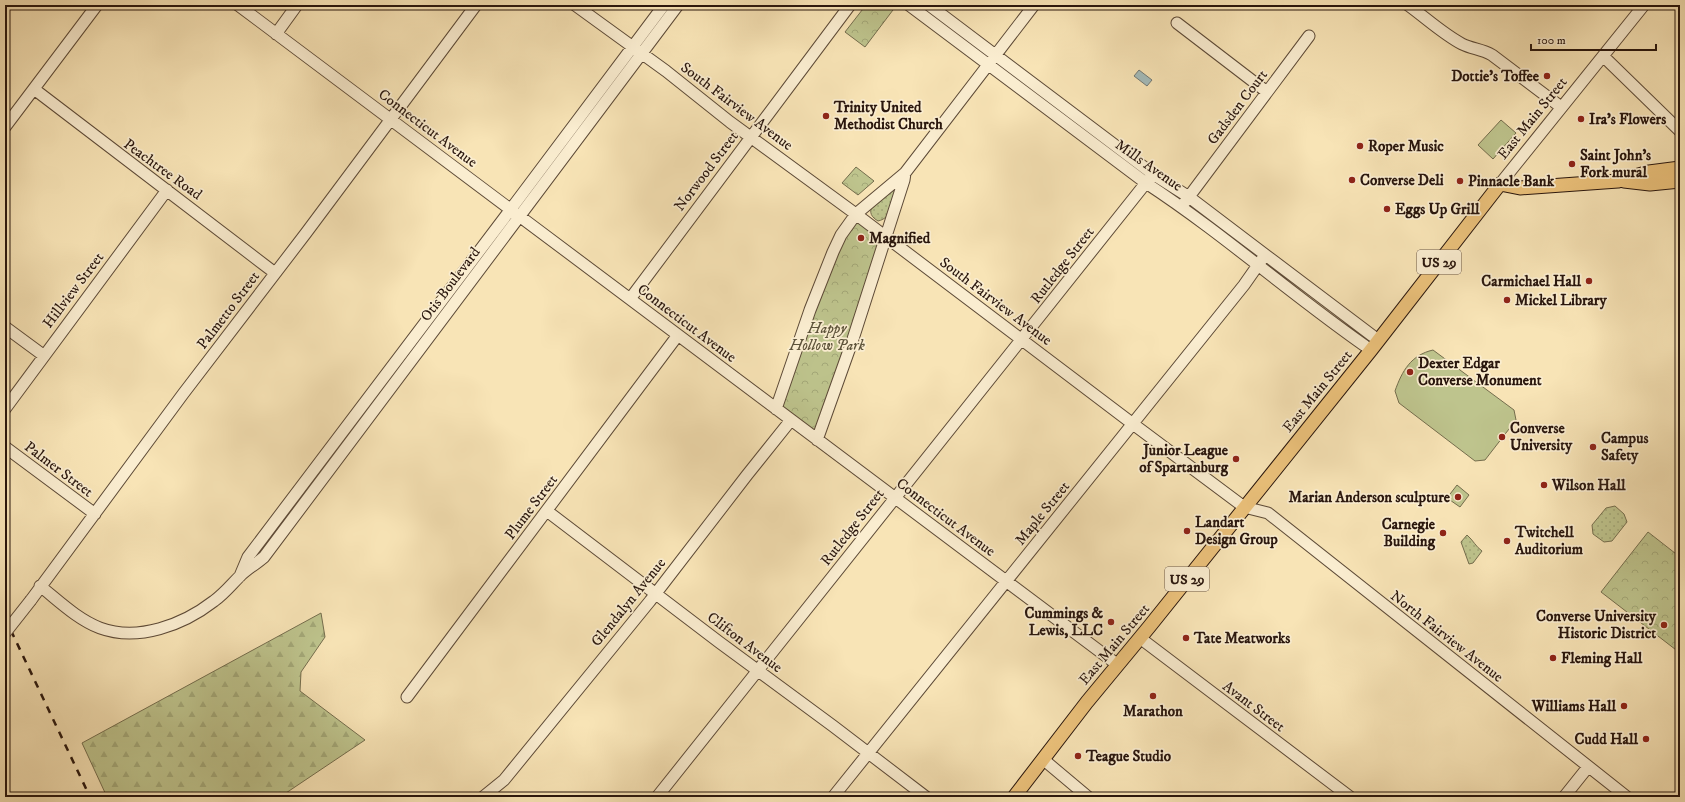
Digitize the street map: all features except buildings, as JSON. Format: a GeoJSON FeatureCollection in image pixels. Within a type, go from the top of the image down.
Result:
{"type":"FeatureCollection","features":[{"type":"Feature","properties":{"kind":"main road"},"geometry":{"type":"LineString","coordinates":[[1618,181],[1649,172],[1680,168]]}},
{"type":"Feature","properties":{"kind":"main road"},"geometry":{"type":"LineString","coordinates":[[1500,184],[1520,188],[1618,181],[1650,184],[1680,181]]}},
{"type":"Feature","properties":{"kind":"main road","name":"East Main Street"},"geometry":{"type":"LineString","coordinates":[[1014,797],[1044,760],[1087,702],[1375,345],[1500,184]]}},
{"type":"Feature","properties":{"kind":"street"},"geometry":{"type":"LineString","coordinates":[[5,127],[98,5]]}},
{"type":"Feature","properties":{"kind":"street","name":"Connecticut Avenue"},"geometry":{"type":"LineString","coordinates":[[238,5],[1118,665]]}},
{"type":"Feature","properties":{"kind":"street"},"geometry":{"type":"LineString","coordinates":[[276,34],[298,5]]}},
{"type":"Feature","properties":{"kind":"street","name":"Palmetto Street"},"geometry":{"type":"LineString","coordinates":[[5,633],[476,5]]}},
{"type":"Feature","properties":{"kind":"street","name":"South Fairview Avenue"},"geometry":{"type":"LineString","coordinates":[[575,5],[1244,506]]}},
{"type":"Feature","properties":{"kind":"street","name":"Otis Boulevard"},"geometry":{"type":"LineString","coordinates":[[240,576],[248,557],[664,5]]}},
{"type":"Feature","properties":{"kind":"street","name":"Otis Boulevard"},"geometry":{"type":"LineString","coordinates":[[40,586],[87,622],[112,632],[126,634],[155,630],[183,619],[214,602],[240,576],[264,557],[678,5]]}},
{"type":"Feature","properties":{"kind":"street","name":"Norwood Street"},"geometry":{"type":"LineString","coordinates":[[630,299],[850,5]]}},
{"type":"Feature","properties":{"kind":"street","name":"Mills Avenue"},"geometry":{"type":"LineString","coordinates":[[909,5],[1146,183],[1182,206],[1335,325],[1375,345]]}},
{"type":"Feature","properties":{"kind":"street","name":"Mills Avenue"},"geometry":{"type":"LineString","coordinates":[[929,5],[1154,174],[1189,197],[1375,345]]}},
{"type":"Feature","properties":{"kind":"street"},"geometry":{"type":"LineString","coordinates":[[776,409],[810,310],[841,235],[856,214],[905,173],[1034,5]]}},
{"type":"Feature","properties":{"kind":"street"},"geometry":{"type":"LineString","coordinates":[[1408,5],[1451,38],[1492,55],[1562,107]]}},
{"type":"Feature","properties":{"kind":"street","name":"East Main Street"},"geometry":{"type":"LineString","coordinates":[[1500,184],[1644,5]]}},
{"type":"Feature","properties":{"kind":"street"},"geometry":{"type":"LineString","coordinates":[[1177,23],[1267,92]]}},
{"type":"Feature","properties":{"kind":"street","name":"Gadsden Court"},"geometry":{"type":"LineString","coordinates":[[1182,206],[1309,36]]}},
{"type":"Feature","properties":{"kind":"street"},"geometry":{"type":"LineString","coordinates":[[1603,56],[1680,131]]}},
{"type":"Feature","properties":{"kind":"street","name":"Peachtree Road"},"geometry":{"type":"LineString","coordinates":[[34,89],[275,273]]}},
{"type":"Feature","properties":{"kind":"street"},"geometry":{"type":"LineString","coordinates":[[817,440],[849,350],[905,173]]}},
{"type":"Feature","properties":{"kind":"street","name":"Rutledge Street"},"geometry":{"type":"LineString","coordinates":[[657,797],[1154,174]]}},
{"type":"Feature","properties":{"kind":"street","name":"Hillview Street"},"geometry":{"type":"LineString","coordinates":[[5,409],[43,355],[166,190]]}},
{"type":"Feature","properties":{"kind":"street","name":"Maple Street"},"geometry":{"type":"LineString","coordinates":[[834,797],[1244,285],[1264,256]]}},
{"type":"Feature","properties":{"kind":"street"},"geometry":{"type":"LineString","coordinates":[[5,327],[43,355]]}},
{"type":"Feature","properties":{"kind":"street","name":"Plume Street"},"geometry":{"type":"LineString","coordinates":[[407,696],[678,335]]}},
{"type":"Feature","properties":{"kind":"street","name":"Glendalyn Avenue"},"geometry":{"type":"LineString","coordinates":[[483,797],[504,780],[792,420]]}},
{"type":"Feature","properties":{"kind":"street","name":"Palmer Street"},"geometry":{"type":"LineString","coordinates":[[5,447],[95,514]]}},
{"type":"Feature","properties":{"kind":"street","name":"North Fairview Avenue"},"geometry":{"type":"LineString","coordinates":[[1244,506],[1268,513],[1627,797]]}},
{"type":"Feature","properties":{"kind":"street","name":"Clifton Avenue"},"geometry":{"type":"LineString","coordinates":[[547,511],[926,797]]}},
{"type":"Feature","properties":{"kind":"street","name":"Avant Street"},"geometry":{"type":"LineString","coordinates":[[1140,638],[1350,797]]}},
{"type":"Feature","properties":{"kind":"street"},"geometry":{"type":"LineString","coordinates":[[1044,760],[1088,797]]}},
{"type":"Feature","properties":{"kind":"street"},"geometry":{"type":"LineString","coordinates":[[1564,797],[1588,767]]}},
{"type":"Feature","properties":{"kind":"green space"},"geometry":{"type":"Polygon","coordinates":[[[866,5],[896,6],[865,47],[845,32],[866,5]]]}},
{"type":"Feature","properties":{"kind":"green space"},"geometry":{"type":"Polygon","coordinates":[[[1501,120],[1516,133],[1493,159],[1478,145],[1501,120]]]}},
{"type":"Feature","properties":{"kind":"green space"},"geometry":{"type":"Polygon","coordinates":[[[856,167],[874,181],[858,195],[842,183],[856,167]]]}},
{"type":"Feature","properties":{"kind":"green space"},"geometry":{"type":"Polygon","coordinates":[[[892,187],[897,187],[892,208],[887,216],[878,221],[873,217],[871,208],[878,199],[892,187]]]}},
{"type":"Feature","properties":{"kind":"green space","name":"Happy Hollow Park"},"geometry":{"type":"Polygon","coordinates":[[[856,214],[886,237],[817,440],[776,409],[810,310],[856,214]]]}},
{"type":"Feature","properties":{"kind":"green space"},"geometry":{"type":"Polygon","coordinates":[[[1433,350],[1514,410],[1516,420],[1485,460],[1475,461],[1399,403],[1395,391],[1404,371],[1413,360],[1425,352],[1433,350]]]}},
{"type":"Feature","properties":{"kind":"green space"},"geometry":{"type":"Polygon","coordinates":[[[1457,485],[1469,495],[1460,507],[1447,498],[1457,485]]]}},
{"type":"Feature","properties":{"kind":"green space"},"geometry":{"type":"Polygon","coordinates":[[[1615,506],[1624,514],[1627,522],[1612,541],[1604,542],[1593,534],[1592,525],[1606,508],[1615,506]]]}},
{"type":"Feature","properties":{"kind":"green space"},"geometry":{"type":"Polygon","coordinates":[[[1648,532],[1680,557],[1680,653],[1601,592],[1648,532]]]}},
{"type":"Feature","properties":{"kind":"green space"},"geometry":{"type":"Polygon","coordinates":[[[1467,535],[1482,551],[1473,563],[1469,564],[1461,542],[1467,535]]]}},
{"type":"Feature","properties":{"kind":"green space"},"geometry":{"type":"Polygon","coordinates":[[[321,613],[325,637],[301,672],[300,691],[365,740],[280,797],[107,797],[82,743],[321,613]]]}},
{"type":"Feature","properties":{"kind":"water"},"geometry":{"type":"Polygon","coordinates":[[[1139,70],[1152,80],[1147,86],[1134,76],[1139,70]]]}},
{"type":"Feature","properties":{"kind":"railway"},"geometry":{"type":"LineString","coordinates":[[5,618],[90,797]]}},
{"type":"Feature","properties":{"kind":"place","name":"Dottie's Toffee"},"geometry":{"type":"Point","coordinates":[1547,76]}},
{"type":"Feature","properties":{"kind":"place","name":"Trinity United Methodist Church"},"geometry":{"type":"Point","coordinates":[826,116]}},
{"type":"Feature","properties":{"kind":"place","name":"Ira's Flowers"},"geometry":{"type":"Point","coordinates":[1581,119]}},
{"type":"Feature","properties":{"kind":"place","name":"Roper Music"},"geometry":{"type":"Point","coordinates":[1360,146]}},
{"type":"Feature","properties":{"kind":"place","name":"Saint John's Fork mural"},"geometry":{"type":"Point","coordinates":[1572,164]}},
{"type":"Feature","properties":{"kind":"place","name":"Converse Deli"},"geometry":{"type":"Point","coordinates":[1352,180]}},
{"type":"Feature","properties":{"kind":"place","name":"Pinnacle Bank"},"geometry":{"type":"Point","coordinates":[1460,181]}},
{"type":"Feature","properties":{"kind":"place","name":"Eggs Up Grill"},"geometry":{"type":"Point","coordinates":[1387,209]}},
{"type":"Feature","properties":{"kind":"place","name":"Magnified"},"geometry":{"type":"Point","coordinates":[861,238]}},
{"type":"Feature","properties":{"kind":"place","name":"Carmichael Hall"},"geometry":{"type":"Point","coordinates":[1589,281]}},
{"type":"Feature","properties":{"kind":"place","name":"Mickel Library"},"geometry":{"type":"Point","coordinates":[1507,300]}},
{"type":"Feature","properties":{"kind":"place","name":"Dexter Edgar Converse Monument"},"geometry":{"type":"Point","coordinates":[1410,372]}},
{"type":"Feature","properties":{"kind":"place","name":"Converse University"},"geometry":{"type":"Point","coordinates":[1502,437]}},
{"type":"Feature","properties":{"kind":"place","name":"Campus Safety"},"geometry":{"type":"Point","coordinates":[1593,447]}},
{"type":"Feature","properties":{"kind":"place","name":"Junior League of Spartanburg"},"geometry":{"type":"Point","coordinates":[1236,459]}},
{"type":"Feature","properties":{"kind":"place","name":"Wilson Hall"},"geometry":{"type":"Point","coordinates":[1544,485]}},
{"type":"Feature","properties":{"kind":"place","name":"Marian Anderson sculpture"},"geometry":{"type":"Point","coordinates":[1458,497]}},
{"type":"Feature","properties":{"kind":"place","name":"Landart Design Group"},"geometry":{"type":"Point","coordinates":[1187,531]}},
{"type":"Feature","properties":{"kind":"place","name":"Carnegie Building"},"geometry":{"type":"Point","coordinates":[1443,533]}},
{"type":"Feature","properties":{"kind":"place","name":"Twitchell Auditorium"},"geometry":{"type":"Point","coordinates":[1507,541]}},
{"type":"Feature","properties":{"kind":"place","name":"Cummings & Lewis, LLC"},"geometry":{"type":"Point","coordinates":[1111,622]}},
{"type":"Feature","properties":{"kind":"place","name":"Converse University Historic District"},"geometry":{"type":"Point","coordinates":[1664,625]}},
{"type":"Feature","properties":{"kind":"place","name":"Tate Meatworks"},"geometry":{"type":"Point","coordinates":[1186,638]}},
{"type":"Feature","properties":{"kind":"place","name":"Fleming Hall"},"geometry":{"type":"Point","coordinates":[1553,658]}},
{"type":"Feature","properties":{"kind":"place","name":"Marathon"},"geometry":{"type":"Point","coordinates":[1153,696]}},
{"type":"Feature","properties":{"kind":"place","name":"Williams Hall"},"geometry":{"type":"Point","coordinates":[1624,706]}},
{"type":"Feature","properties":{"kind":"place","name":"Cudd Hall"},"geometry":{"type":"Point","coordinates":[1646,739]}},
{"type":"Feature","properties":{"kind":"place","name":"Teague Studio"},"geometry":{"type":"Point","coordinates":[1078,756]}}]}
